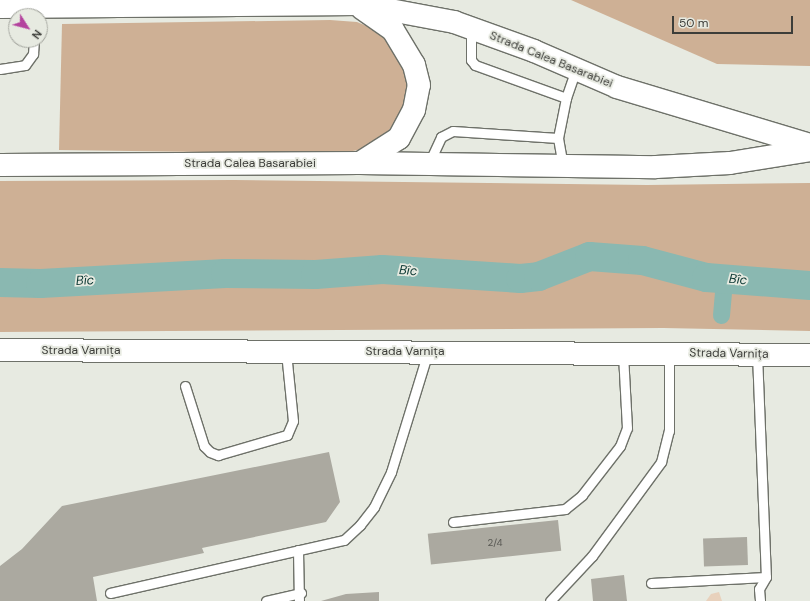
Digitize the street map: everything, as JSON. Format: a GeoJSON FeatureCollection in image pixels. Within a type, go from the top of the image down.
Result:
{"type":"FeatureCollection","features":[{"type":"Feature","properties":{"kind":"main road","name":"Strada Calea Basarabiei"},"geometry":{"type":"LineString","coordinates":[[48,11],[358,4],[454,22],[534,51],[616,87],[810,145]]}},
{"type":"Feature","properties":{"kind":"main road"},"geometry":{"type":"LineString","coordinates":[[358,4],[393,30],[414,65],[419,85],[414,110],[399,138],[360,163]]}},
{"type":"Feature","properties":{"kind":"main road","name":"Strada Calea Basarabiei"},"geometry":{"type":"LineString","coordinates":[[0,165],[360,163],[656,167],[723,163],[810,150]]}},
{"type":"Feature","properties":{"kind":"main road","name":"Strada Varnița"},"geometry":{"type":"LineString","coordinates":[[0,350],[810,354]]}},
{"type":"Feature","properties":{"kind":"lane"},"geometry":{"type":"LineString","coordinates":[[471,28],[471,60],[475,65],[566,98]]}},
{"type":"Feature","properties":{"kind":"lane"},"geometry":{"type":"LineString","coordinates":[[0,69],[25,65],[33,54],[33,48]]}},
{"type":"Feature","properties":{"kind":"lane"},"geometry":{"type":"LineString","coordinates":[[563,166],[558,138],[566,98],[576,69]]}},
{"type":"Feature","properties":{"kind":"lane"},"geometry":{"type":"LineString","coordinates":[[428,164],[442,138],[453,131],[558,138]]}},
{"type":"Feature","properties":{"kind":"lane"},"geometry":{"type":"LineString","coordinates":[[185,386],[204,446],[210,452],[218,455],[287,435],[293,421],[286,352]]}},
{"type":"Feature","properties":{"kind":"lane"},"geometry":{"type":"LineString","coordinates":[[110,593],[344,540],[360,525],[374,507],[391,472],[428,352]]}},
{"type":"Feature","properties":{"kind":"lane"},"geometry":{"type":"LineString","coordinates":[[453,522],[565,509],[582,495],[620,446],[627,428],[623,353]]}},
{"type":"Feature","properties":{"kind":"lane"},"geometry":{"type":"LineString","coordinates":[[550,601],[592,556],[661,462],[669,431],[669,353]]}},
{"type":"Feature","properties":{"kind":"lane"},"geometry":{"type":"LineString","coordinates":[[757,354],[766,577],[759,589],[760,601]]}},
{"type":"Feature","properties":{"kind":"lane"},"geometry":{"type":"LineString","coordinates":[[266,601],[300,597],[298,550]]}},
{"type":"Feature","properties":{"kind":"lane"},"geometry":{"type":"LineString","coordinates":[[650,583],[766,577]]}},
{"type":"Feature","properties":{"kind":"shaded area"},"geometry":{"type":"Polygon","coordinates":[[[571,0],[810,0],[810,66],[717,64],[571,0]]]}},
{"type":"Feature","properties":{"kind":"shaded area"},"geometry":{"type":"Polygon","coordinates":[[[330,20],[357,22],[381,32],[406,65],[408,83],[406,102],[396,122],[381,139],[364,149],[347,152],[268,153],[59,150],[62,24],[330,20]]]}},
{"type":"Feature","properties":{"kind":"shaded area"},"geometry":{"type":"Polygon","coordinates":[[[234,180],[647,185],[810,183],[810,331],[663,328],[0,332],[0,181],[234,180]]]}},
{"type":"Feature","properties":{"kind":"shaded area"},"geometry":{"type":"Polygon","coordinates":[[[719,592],[722,601],[706,601],[711,594],[719,592]]]}},
{"type":"Feature","properties":{"kind":"building"},"geometry":{"type":"Polygon","coordinates":[[[329,452],[340,502],[326,522],[202,548],[204,553],[93,577],[97,601],[0,601],[0,566],[22,549],[62,506],[329,452]]]}},
{"type":"Feature","properties":{"kind":"building"},"geometry":{"type":"Polygon","coordinates":[[[558,520],[561,551],[431,565],[428,534],[558,520]]]}},
{"type":"Feature","properties":{"kind":"building"},"geometry":{"type":"Polygon","coordinates":[[[747,537],[748,565],[704,567],[703,539],[747,537]]]}},
{"type":"Feature","properties":{"kind":"building"},"geometry":{"type":"Polygon","coordinates":[[[624,575],[627,601],[593,601],[591,579],[624,575]]]}},
{"type":"Feature","properties":{"kind":"building"},"geometry":{"type":"Polygon","coordinates":[[[379,592],[379,601],[321,601],[346,594],[379,592]]]}},
{"type":"Feature","properties":{"kind":"waterway","name":"Bîc"},"geometry":{"type":"LineString","coordinates":[[0,282],[40,283],[225,273],[315,274],[382,269],[520,278],[538,276],[589,256],[642,260],[706,277],[810,285]]}},
{"type":"Feature","properties":{"kind":"waterway"},"geometry":{"type":"LineString","coordinates":[[721,315],[724,279]]}}]}
